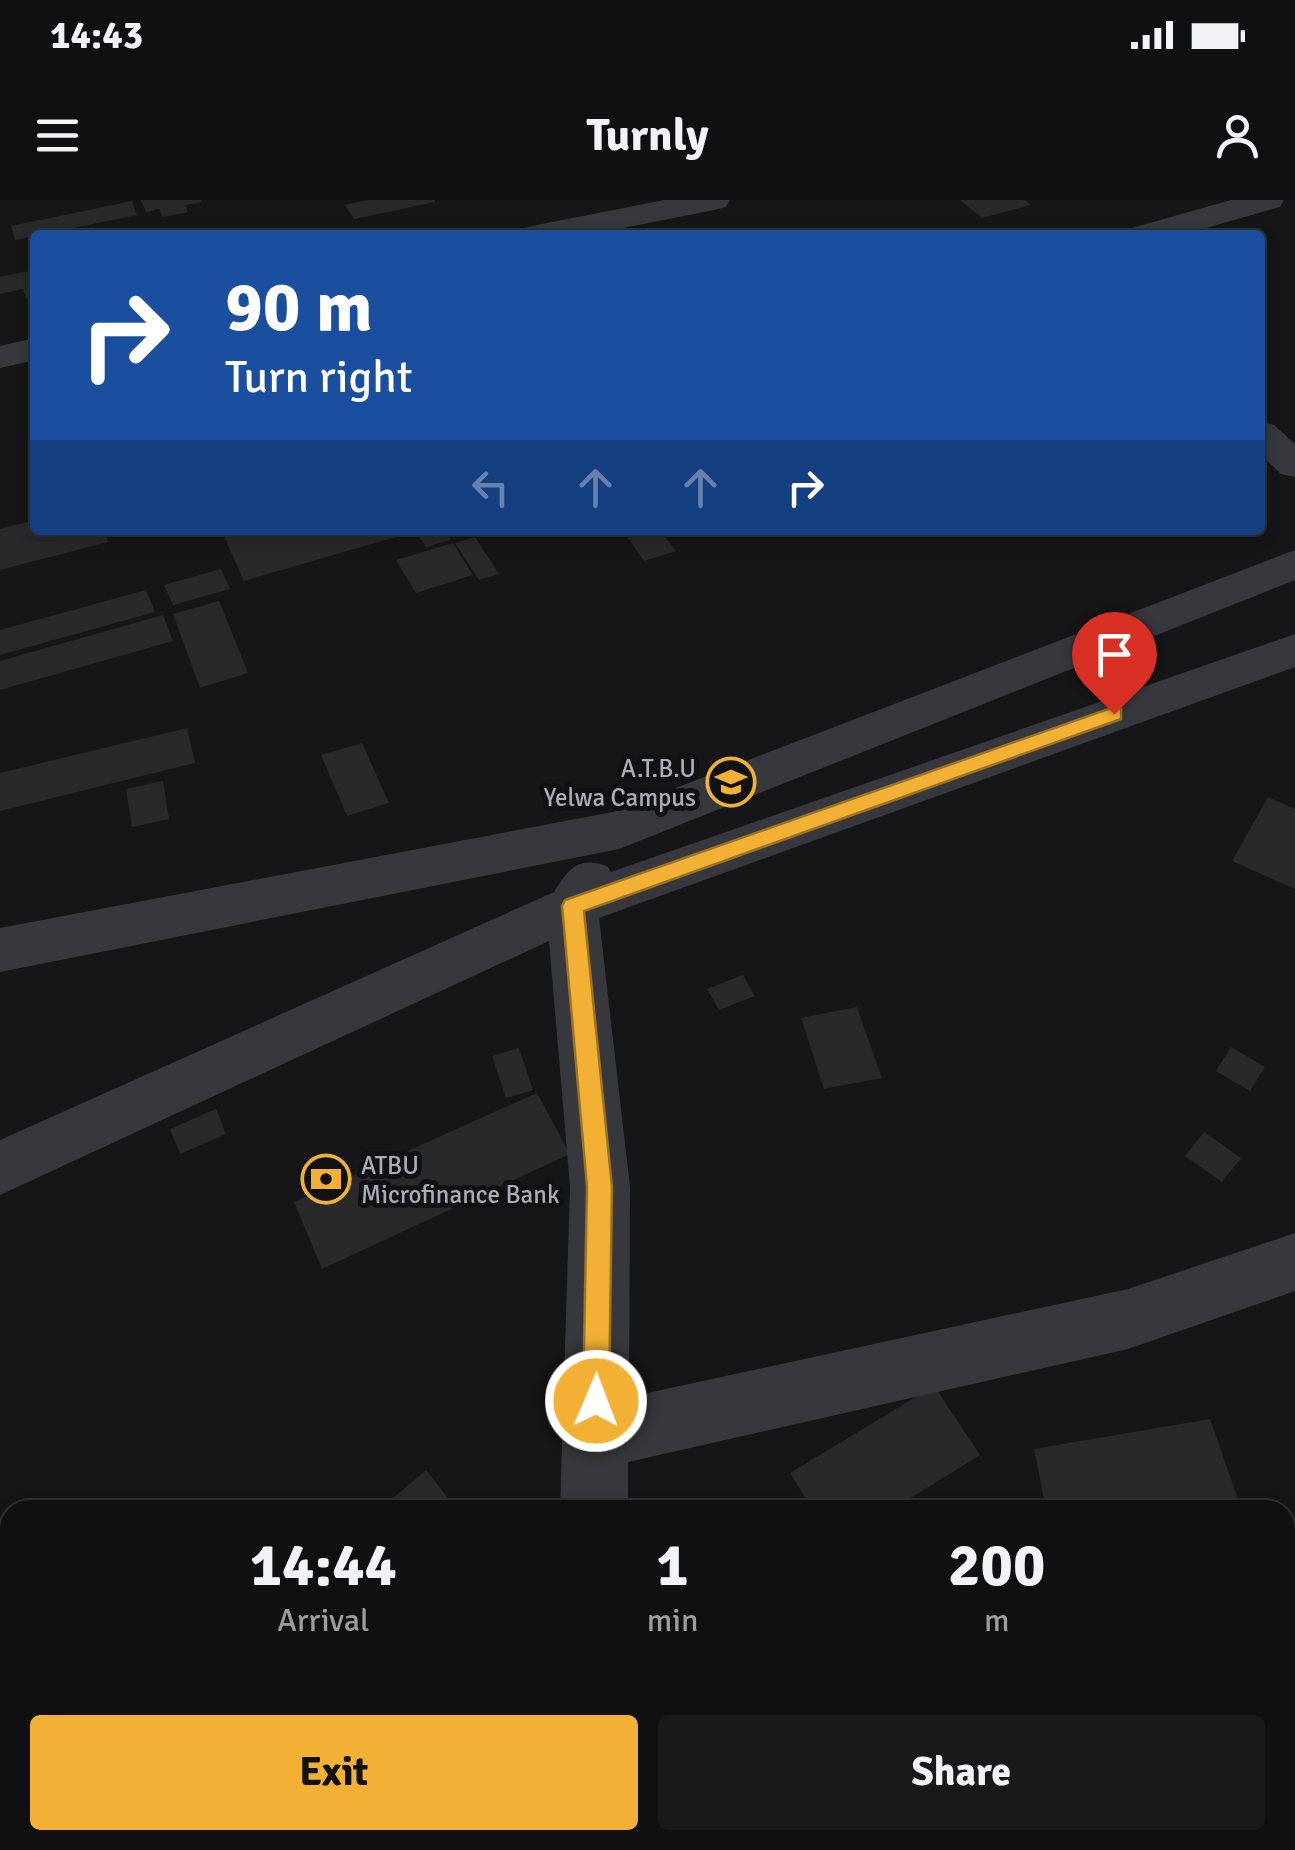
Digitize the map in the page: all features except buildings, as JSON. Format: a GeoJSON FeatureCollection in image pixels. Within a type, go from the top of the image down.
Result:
{"type":"FeatureCollection","features":[{"type":"Feature","properties":{"kind":"street"},"geometry":{"type":"LineString","coordinates":[[562,230],[714,200]]}},
{"type":"Feature","properties":{"kind":"street"},"geometry":{"type":"LineString","coordinates":[[1162,230],[1268,200]]}},
{"type":"Feature","properties":{"kind":"street"},"geometry":{"type":"LineString","coordinates":[[0,357],[30,350]]}},
{"type":"Feature","properties":{"kind":"street"},"geometry":{"type":"LineString","coordinates":[[1265,438],[1295,465]]}},
{"type":"Feature","properties":{"kind":"street"},"geometry":{"type":"LineString","coordinates":[[0,950],[619,830],[1295,564]]}},
{"type":"Feature","properties":{"kind":"street"},"geometry":{"type":"LineString","coordinates":[[0,1168],[572,906],[1295,650]]}},
{"type":"Feature","properties":{"kind":"street"},"geometry":{"type":"LineString","coordinates":[[594,1500],[600,1187],[572,906],[619,830]]}},
{"type":"Feature","properties":{"kind":"street"},"geometry":{"type":"LineString","coordinates":[[596,1436],[1128,1318],[1295,1262]]}},
{"type":"Feature","properties":{"kind":"place","name":"A.T.B.U Yelwa Campus"},"geometry":{"type":"Point","coordinates":[731,782]}},
{"type":"Feature","properties":{"kind":"place","name":"ATBU Microfinance Bank"},"geometry":{"type":"Point","coordinates":[326,1179]}},
{"type":"Feature","properties":{"kind":"route"},"geometry":{"type":"LineString","coordinates":[[596,1401],[600,1187],[572,906],[1114,714]]}}]}
